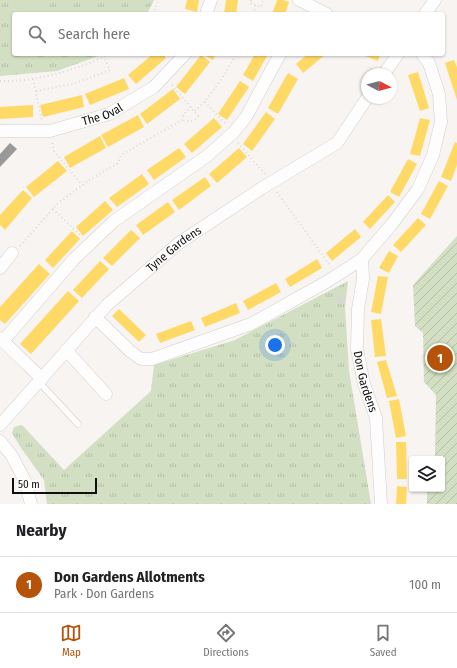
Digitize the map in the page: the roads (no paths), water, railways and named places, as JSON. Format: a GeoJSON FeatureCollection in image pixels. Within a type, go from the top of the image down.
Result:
{"type":"FeatureCollection","features":[{"type":"Feature","properties":{"kind":"street"},"geometry":{"type":"LineString","coordinates":[[207,12],[211,0]]}},
{"type":"Feature","properties":{"kind":"street"},"geometry":{"type":"LineString","coordinates":[[426,12],[435,0]]}},
{"type":"Feature","properties":{"kind":"street"},"geometry":{"type":"LineString","coordinates":[[304,5],[322,12]]}},
{"type":"Feature","properties":{"kind":"street","name":"The Oval"},"geometry":{"type":"LineString","coordinates":[[0,131],[47,131],[109,114],[154,87],[183,56]]}},
{"type":"Feature","properties":{"kind":"street"},"geometry":{"type":"LineString","coordinates":[[40,380],[2,339],[74,259],[114,221],[208,156],[234,132],[246,117],[279,56]]}},
{"type":"Feature","properties":{"kind":"street"},"geometry":{"type":"LineString","coordinates":[[388,68],[397,56]]}},
{"type":"Feature","properties":{"kind":"street"},"geometry":{"type":"LineString","coordinates":[[95,317],[130,351],[141,359],[152,359],[251,324],[362,259],[392,224],[418,189],[433,155],[441,122],[439,94],[429,63],[424,56]]}},
{"type":"Feature","properties":{"kind":"street","name":"Tyne Gardens"},"geometry":{"type":"LineString","coordinates":[[0,425],[107,304],[179,243],[272,182],[337,143],[363,104]]}},
{"type":"Feature","properties":{"kind":"street"},"geometry":{"type":"LineString","coordinates":[[0,268],[12,254]]}},
{"type":"Feature","properties":{"kind":"street","name":"Don Gardens"},"geometry":{"type":"LineString","coordinates":[[362,259],[363,279],[358,309],[356,349],[364,384],[376,418],[381,504]]}},
{"type":"Feature","properties":{"kind":"street"},"geometry":{"type":"LineString","coordinates":[[66,350],[106,394]]}},
{"type":"Feature","properties":{"kind":"street"},"geometry":{"type":"LineString","coordinates":[[0,440],[12,456],[25,482],[31,504]]}},
{"type":"Feature","properties":{"kind":"lane"},"geometry":{"type":"LineString","coordinates":[[40,380],[78,424]]}},
{"type":"Feature","properties":{"kind":"place","name":"Don Gardens Allotments"},"geometry":{"type":"Point","coordinates":[440,358]}}]}
